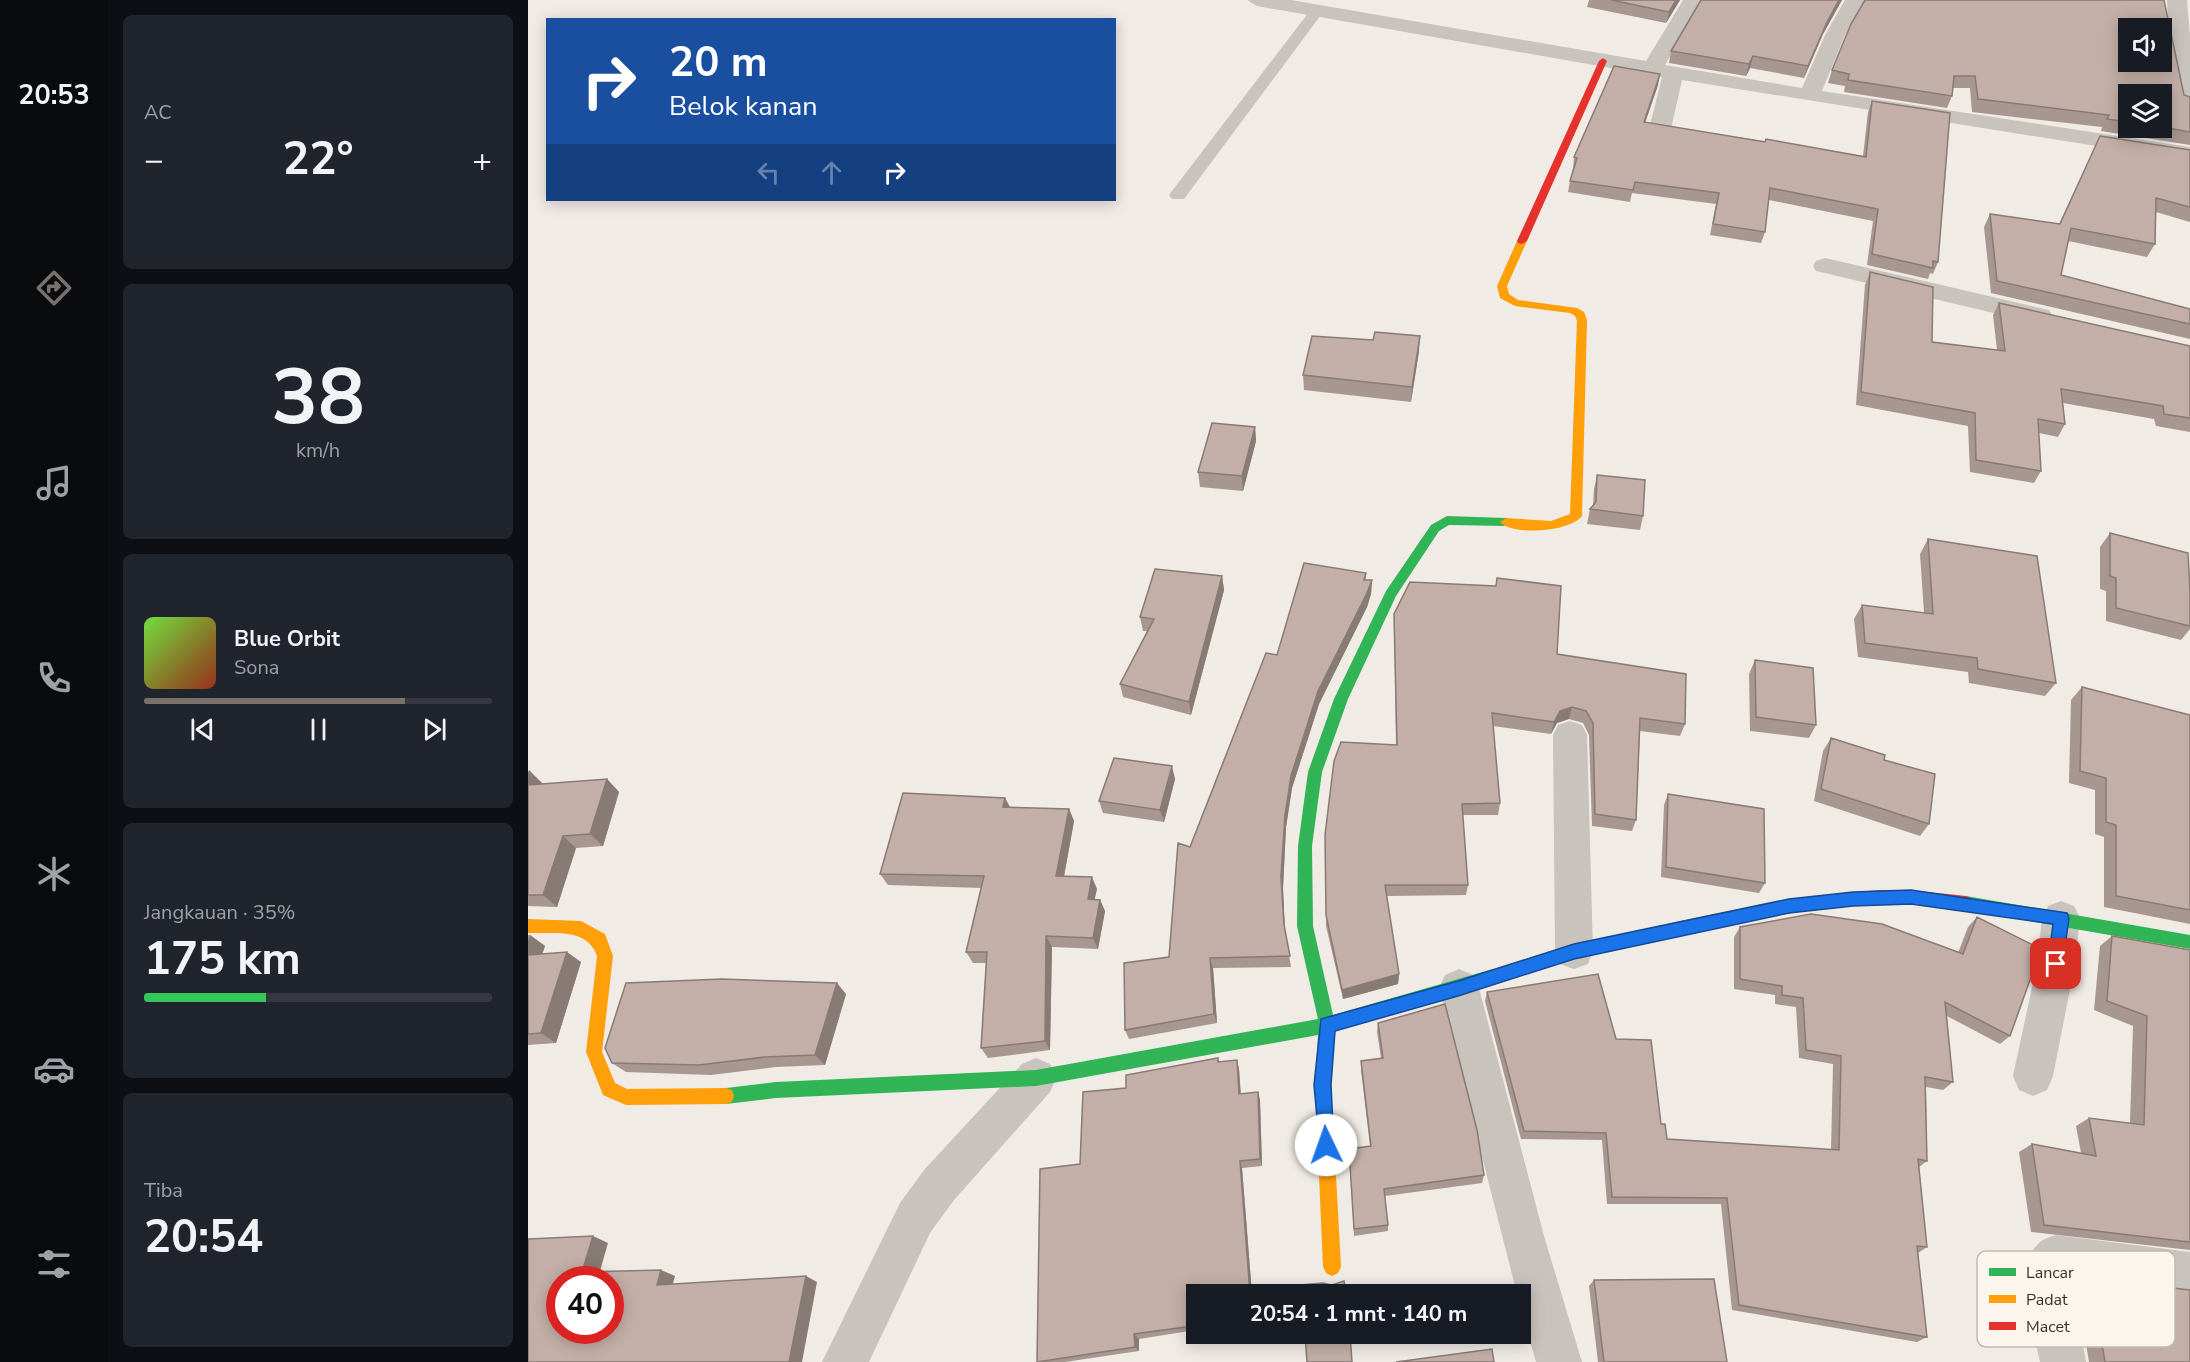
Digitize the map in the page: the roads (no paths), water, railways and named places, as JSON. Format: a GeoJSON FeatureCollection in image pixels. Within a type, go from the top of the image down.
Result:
{"type":"FeatureCollection","features":[{"type":"Feature","properties":{"kind":"street"},"geometry":{"type":"LineString","coordinates":[[1257,0],[1809,96],[2190,154]]}},
{"type":"Feature","properties":{"kind":"street"},"geometry":{"type":"LineString","coordinates":[[1660,129],[1664,70],[1693,0]]}},
{"type":"Feature","properties":{"kind":"street"},"geometry":{"type":"LineString","coordinates":[[1809,96],[1835,35],[1856,0]]}},
{"type":"Feature","properties":{"kind":"street"},"geometry":{"type":"LineString","coordinates":[[2174,0],[2183,74],[2190,99]]}},
{"type":"Feature","properties":{"kind":"street"},"geometry":{"type":"LineString","coordinates":[[1332,1267],[1323,1085],[1327,1025],[1305,926],[1305,846],[1314,772],[1341,699],[1391,594],[1427,537],[1447,520],[1464,519],[1549,526],[1569,522],[1575,516],[1582,320],[1580,314],[1573,310],[1510,301],[1504,296],[1502,286],[1603,61]]}},
{"type":"Feature","properties":{"kind":"street"},"geometry":{"type":"LineString","coordinates":[[1825,266],[2068,322]]}},
{"type":"Feature","properties":{"kind":"street"},"geometry":{"type":"LineString","coordinates":[[1570,735],[1574,951]]}},
{"type":"Feature","properties":{"kind":"street"},"geometry":{"type":"LineString","coordinates":[[528,926],[581,928],[599,939],[605,956],[594,1052],[609,1089],[618,1095],[711,1098],[776,1090],[1036,1078],[1327,1025],[1458,988],[1574,951],[1789,906],[1853,899],[1911,897],[2061,918],[2190,942]]}},
{"type":"Feature","properties":{"kind":"street"},"geometry":{"type":"LineString","coordinates":[[2033,1076],[2056,964],[2061,918]]}},
{"type":"Feature","properties":{"kind":"street"},"geometry":{"type":"LineString","coordinates":[[1458,988],[1522,1236],[1559,1362]]}},
{"type":"Feature","properties":{"kind":"street"},"geometry":{"type":"LineString","coordinates":[[845,1362],[915,1218],[939,1185],[1036,1078]]}},
{"type":"Feature","properties":{"kind":"street"},"geometry":{"type":"LineString","coordinates":[[2175,1272],[2190,1274]]}},
{"type":"Feature","properties":{"kind":"street"},"geometry":{"type":"LineString","coordinates":[[2060,1347],[2063,1362]]}},
{"type":"Feature","properties":{"kind":"lane"},"geometry":{"type":"LineString","coordinates":[[1178,195],[1317,11]]}}]}
